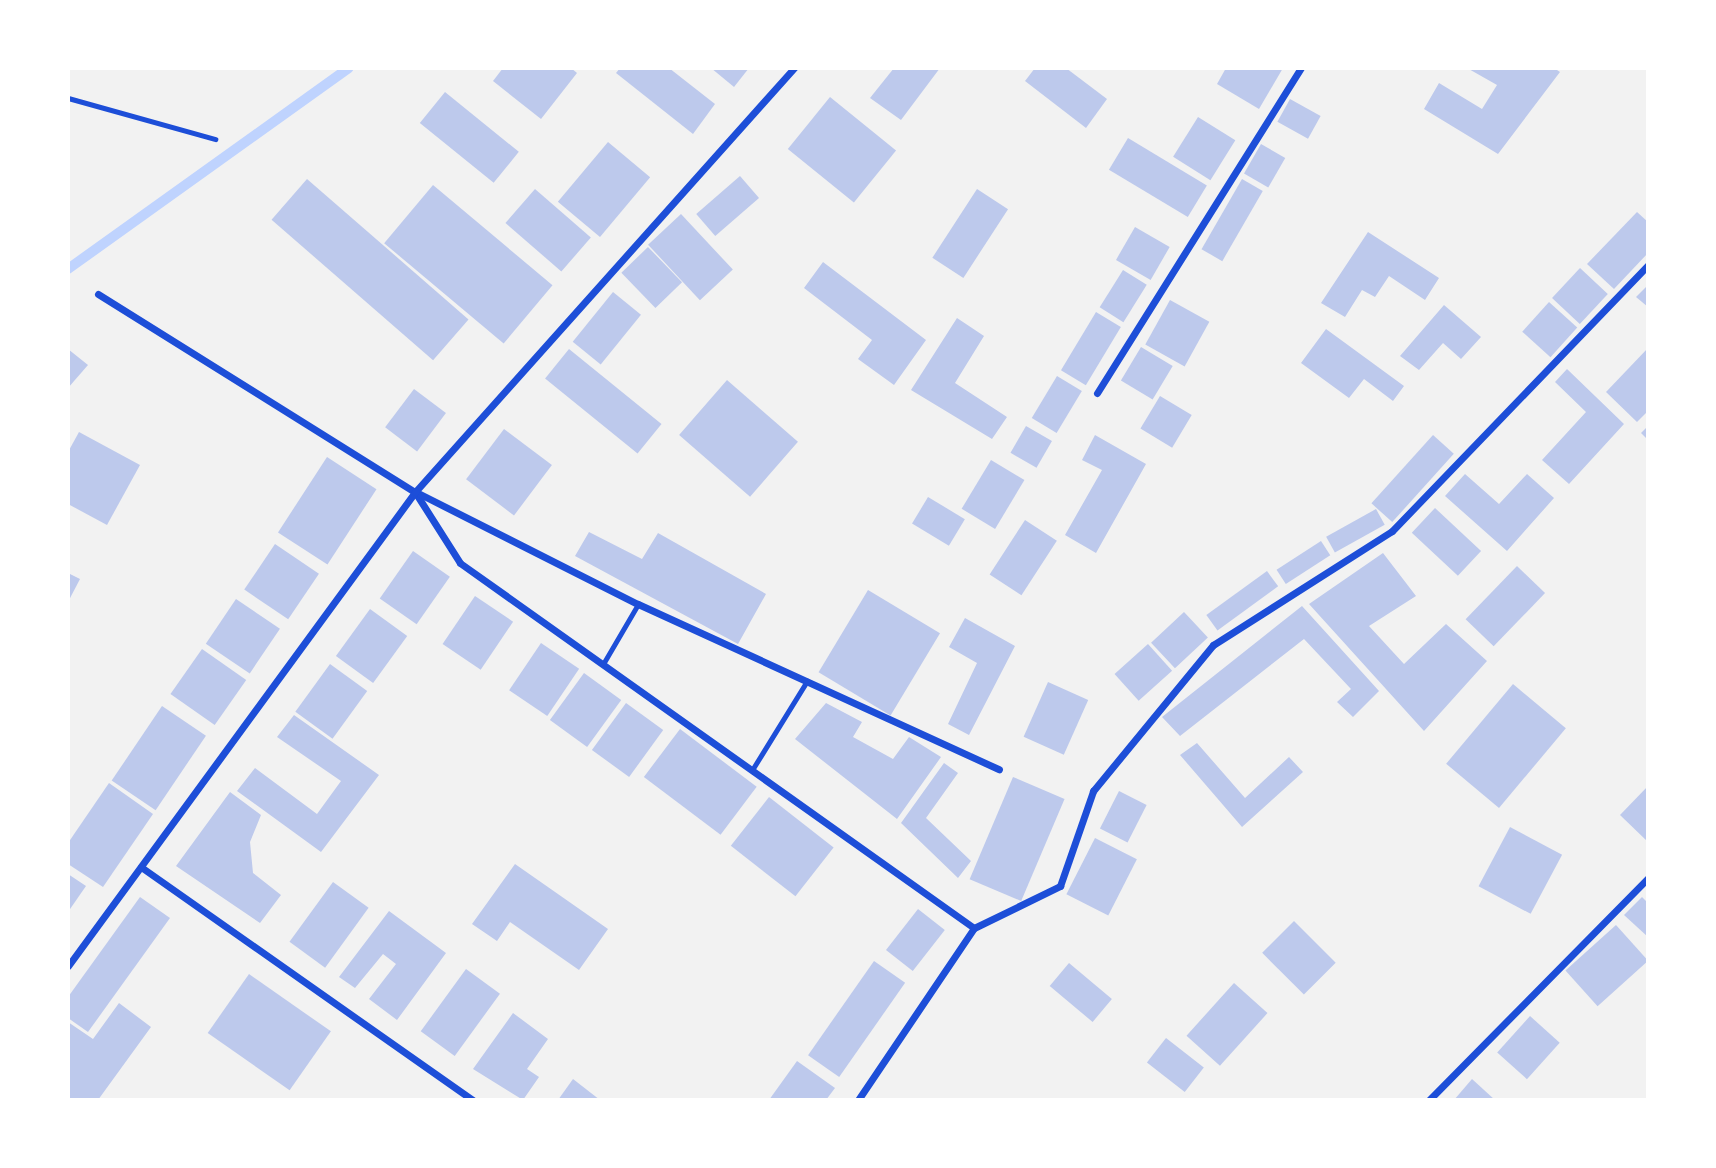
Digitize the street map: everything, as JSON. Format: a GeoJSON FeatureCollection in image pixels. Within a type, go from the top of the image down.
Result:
{"type":"FeatureCollection","features":[{"type":"Feature","properties":{"kind":"street"},"geometry":{"type":"LineString","coordinates":[[68,966],[415,492],[794,68]]}},
{"type":"Feature","properties":{"kind":"street"},"geometry":{"type":"LineString","coordinates":[[1097,393],[1301,68]]}},
{"type":"Feature","properties":{"kind":"street"},"geometry":{"type":"LineString","coordinates":[[858,1100],[974,928],[1060,886],[1093,791],[1213,645],[1392,531],[1648,265]]}},
{"type":"Feature","properties":{"kind":"street"},"geometry":{"type":"LineString","coordinates":[[98,294],[415,492],[638,604],[999,769]]}},
{"type":"Feature","properties":{"kind":"street"},"geometry":{"type":"LineString","coordinates":[[415,492],[460,563],[974,928]]}},
{"type":"Feature","properties":{"kind":"street"},"geometry":{"type":"LineString","coordinates":[[141,867],[473,1100]]}},
{"type":"Feature","properties":{"kind":"street"},"geometry":{"type":"LineString","coordinates":[[1429,1100],[1648,878]]}},
{"type":"Feature","properties":{"kind":"lane"},"geometry":{"type":"LineString","coordinates":[[68,98],[215,139]]}},
{"type":"Feature","properties":{"kind":"lane"},"geometry":{"type":"LineString","coordinates":[[603,664],[638,604]]}},
{"type":"Feature","properties":{"kind":"lane"},"geometry":{"type":"LineString","coordinates":[[752,770],[807,681]]}},
{"type":"Feature","properties":{"kind":"building"},"geometry":{"type":"Polygon","coordinates":[[[503,68],[571,68],[577,73],[541,119],[493,81],[503,68]]]}},
{"type":"Feature","properties":{"kind":"building"},"geometry":{"type":"Polygon","coordinates":[[[620,68],[669,68],[715,104],[693,134],[616,73],[620,68]]]}},
{"type":"Feature","properties":{"kind":"building"},"geometry":{"type":"Polygon","coordinates":[[[711,68],[749,68],[734,87],[711,68]]]}},
{"type":"Feature","properties":{"kind":"building"},"geometry":{"type":"Polygon","coordinates":[[[894,68],[940,68],[901,120],[870,98],[894,68]]]}},
{"type":"Feature","properties":{"kind":"building"},"geometry":{"type":"Polygon","coordinates":[[[1035,68],[1066,68],[1107,99],[1086,128],[1025,81],[1035,68]]]}},
{"type":"Feature","properties":{"kind":"building"},"geometry":{"type":"Polygon","coordinates":[[[1226,68],[1283,68],[1259,109],[1217,84],[1226,68]]]}},
{"type":"Feature","properties":{"kind":"building"},"geometry":{"type":"Polygon","coordinates":[[[1467,68],[1554,68],[1560,72],[1498,154],[1424,109],[1439,83],[1482,109],[1497,85],[1467,68]]]}},
{"type":"Feature","properties":{"kind":"building"},"geometry":{"type":"Polygon","coordinates":[[[445,92],[519,152],[494,183],[420,123],[445,92]]]}},
{"type":"Feature","properties":{"kind":"building"},"geometry":{"type":"Polygon","coordinates":[[[830,97],[896,150],[854,203],[788,149],[830,97]]]}},
{"type":"Feature","properties":{"kind":"building"},"geometry":{"type":"Polygon","coordinates":[[[1290,99],[1321,116],[1308,139],[1277,122],[1290,99]]]}},
{"type":"Feature","properties":{"kind":"building"},"geometry":{"type":"Polygon","coordinates":[[[1198,117],[1235,140],[1210,180],[1173,157],[1198,117]]]}},
{"type":"Feature","properties":{"kind":"building"},"geometry":{"type":"Polygon","coordinates":[[[1128,138],[1207,185],[1188,217],[1109,170],[1128,138]]]}},
{"type":"Feature","properties":{"kind":"building"},"geometry":{"type":"Polygon","coordinates":[[[608,142],[650,177],[600,237],[558,202],[608,142]]]}},
{"type":"Feature","properties":{"kind":"building"},"geometry":{"type":"Polygon","coordinates":[[[1261,144],[1285,158],[1268,187],[1244,173],[1261,144]]]}},
{"type":"Feature","properties":{"kind":"building"},"geometry":{"type":"Polygon","coordinates":[[[740,176],[759,198],[715,236],[696,214],[740,176]]]}},
{"type":"Feature","properties":{"kind":"building"},"geometry":{"type":"Polygon","coordinates":[[[307,179],[469,319],[433,360],[272,220],[307,179]]]}},
{"type":"Feature","properties":{"kind":"building"},"geometry":{"type":"Polygon","coordinates":[[[1242,179],[1263,191],[1222,261],[1202,249],[1242,179]]]}},
{"type":"Feature","properties":{"kind":"building"},"geometry":{"type":"Polygon","coordinates":[[[433,185],[553,285],[504,343],[384,243],[433,185]]]}},
{"type":"Feature","properties":{"kind":"building"},"geometry":{"type":"Polygon","coordinates":[[[535,189],[591,238],[561,272],[505,223],[535,189]]]}},
{"type":"Feature","properties":{"kind":"building"},"geometry":{"type":"Polygon","coordinates":[[[977,189],[1008,209],[963,278],[932,258],[977,189]]]}},
{"type":"Feature","properties":{"kind":"building"},"geometry":{"type":"Polygon","coordinates":[[[1637,212],[1648,222],[1648,253],[1614,289],[1587,264],[1637,212]]]}},
{"type":"Feature","properties":{"kind":"building"},"geometry":{"type":"Polygon","coordinates":[[[681,214],[733,270],[700,300],[648,245],[681,214]]]}},
{"type":"Feature","properties":{"kind":"building"},"geometry":{"type":"Polygon","coordinates":[[[1135,227],[1170,247],[1151,280],[1116,260],[1135,227]]]}},
{"type":"Feature","properties":{"kind":"building"},"geometry":{"type":"Polygon","coordinates":[[[1368,232],[1439,278],[1425,300],[1389,276],[1375,297],[1362,290],[1345,317],[1321,303],[1368,232]]]}},
{"type":"Feature","properties":{"kind":"building"},"geometry":{"type":"Polygon","coordinates":[[[648,247],[682,282],[655,308],[621,273],[648,247]]]}},
{"type":"Feature","properties":{"kind":"building"},"geometry":{"type":"Polygon","coordinates":[[[823,262],[926,340],[894,385],[858,359],[872,340],[804,288],[823,262]]]}},
{"type":"Feature","properties":{"kind":"building"},"geometry":{"type":"Polygon","coordinates":[[[1580,268],[1608,294],[1580,324],[1552,298],[1580,268]]]}},
{"type":"Feature","properties":{"kind":"building"},"geometry":{"type":"Polygon","coordinates":[[[1123,270],[1147,285],[1123,322],[1100,307],[1123,270]]]}},
{"type":"Feature","properties":{"kind":"building"},"geometry":{"type":"Polygon","coordinates":[[[1648,285],[1648,307],[1636,297],[1648,285]]]}},
{"type":"Feature","properties":{"kind":"building"},"geometry":{"type":"Polygon","coordinates":[[[613,292],[641,315],[601,364],[573,342],[613,292]]]}},
{"type":"Feature","properties":{"kind":"building"},"geometry":{"type":"Polygon","coordinates":[[[1170,300],[1209,322],[1185,366],[1145,345],[1170,300]]]}},
{"type":"Feature","properties":{"kind":"building"},"geometry":{"type":"Polygon","coordinates":[[[1549,302],[1577,327],[1550,357],[1522,332],[1549,302]]]}},
{"type":"Feature","properties":{"kind":"building"},"geometry":{"type":"Polygon","coordinates":[[[1444,305],[1481,337],[1461,359],[1443,343],[1419,370],[1400,356],[1444,305]]]}},
{"type":"Feature","properties":{"kind":"building"},"geometry":{"type":"Polygon","coordinates":[[[1096,312],[1121,327],[1086,385],[1061,370],[1096,312]]]}},
{"type":"Feature","properties":{"kind":"building"},"geometry":{"type":"Polygon","coordinates":[[[957,318],[984,336],[955,383],[1007,417],[992,439],[911,390],[957,318]]]}},
{"type":"Feature","properties":{"kind":"building"},"geometry":{"type":"Polygon","coordinates":[[[1326,329],[1404,386],[1393,401],[1364,379],[1349,398],[1301,363],[1326,329]]]}},
{"type":"Feature","properties":{"kind":"building"},"geometry":{"type":"Polygon","coordinates":[[[1141,347],[1173,366],[1153,399],[1121,380],[1141,347]]]}},
{"type":"Feature","properties":{"kind":"building"},"geometry":{"type":"Polygon","coordinates":[[[1648,348],[1648,411],[1637,422],[1606,392],[1648,348]]]}},
{"type":"Feature","properties":{"kind":"building"},"geometry":{"type":"Polygon","coordinates":[[[68,349],[88,365],[68,388],[68,349]]]}},
{"type":"Feature","properties":{"kind":"building"},"geometry":{"type":"Polygon","coordinates":[[[569,349],[661,424],[638,453],[545,379],[569,349]]]}},
{"type":"Feature","properties":{"kind":"building"},"geometry":{"type":"Polygon","coordinates":[[[1567,369],[1624,424],[1569,484],[1542,460],[1586,412],[1555,382],[1567,369]]]}},
{"type":"Feature","properties":{"kind":"building"},"geometry":{"type":"Polygon","coordinates":[[[1057,376],[1082,391],[1057,433],[1032,418],[1057,376]]]}},
{"type":"Feature","properties":{"kind":"building"},"geometry":{"type":"Polygon","coordinates":[[[727,380],[798,442],[750,497],[679,435],[727,380]]]}},
{"type":"Feature","properties":{"kind":"building"},"geometry":{"type":"Polygon","coordinates":[[[414,389],[446,413],[417,451],[385,427],[414,389]]]}},
{"type":"Feature","properties":{"kind":"building"},"geometry":{"type":"Polygon","coordinates":[[[1160,396],[1192,415],[1172,448],[1140,429],[1160,396]]]}},
{"type":"Feature","properties":{"kind":"building"},"geometry":{"type":"Polygon","coordinates":[[[1026,426],[1052,441],[1036,468],[1010,453],[1026,426]]]}},
{"type":"Feature","properties":{"kind":"building"},"geometry":{"type":"Polygon","coordinates":[[[1648,426],[1648,440],[1641,433],[1648,426]]]}},
{"type":"Feature","properties":{"kind":"building"},"geometry":{"type":"Polygon","coordinates":[[[504,429],[552,465],[514,515],[466,479],[504,429]]]}},
{"type":"Feature","properties":{"kind":"building"},"geometry":{"type":"Polygon","coordinates":[[[79,432],[140,465],[107,525],[68,504],[68,452],[79,432]]]}},
{"type":"Feature","properties":{"kind":"building"},"geometry":{"type":"Polygon","coordinates":[[[1095,435],[1146,464],[1096,553],[1065,535],[1102,470],[1082,460],[1095,435]]]}},
{"type":"Feature","properties":{"kind":"building"},"geometry":{"type":"Polygon","coordinates":[[[1433,435],[1454,454],[1392,522],[1371,503],[1433,435]]]}},
{"type":"Feature","properties":{"kind":"building"},"geometry":{"type":"Polygon","coordinates":[[[327,457],[376,489],[327,565],[278,532],[327,457]]]}},
{"type":"Feature","properties":{"kind":"building"},"geometry":{"type":"Polygon","coordinates":[[[991,460],[1024,480],[995,529],[962,509],[991,460]]]}},
{"type":"Feature","properties":{"kind":"building"},"geometry":{"type":"Polygon","coordinates":[[[1465,474],[1499,504],[1527,474],[1554,498],[1507,551],[1445,496],[1465,474]]]}},
{"type":"Feature","properties":{"kind":"building"},"geometry":{"type":"Polygon","coordinates":[[[928,497],[965,519],[949,546],[912,524],[928,497]]]}},
{"type":"Feature","properties":{"kind":"building"},"geometry":{"type":"Polygon","coordinates":[[[1435,508],[1481,551],[1458,576],[1412,533],[1435,508]]]}},
{"type":"Feature","properties":{"kind":"building"},"geometry":{"type":"Polygon","coordinates":[[[1376,509],[1385,525],[1335,552],[1326,537],[1376,509]]]}},
{"type":"Feature","properties":{"kind":"building"},"geometry":{"type":"Polygon","coordinates":[[[1025,520],[1057,541],[1021,595],[990,575],[1025,520]]]}},
{"type":"Feature","properties":{"kind":"building"},"geometry":{"type":"Polygon","coordinates":[[[589,532],[642,559],[658,533],[766,594],[738,644],[575,556],[589,532]]]}},
{"type":"Feature","properties":{"kind":"building"},"geometry":{"type":"Polygon","coordinates":[[[1321,541],[1330,555],[1286,584],[1277,570],[1321,541]]]}},
{"type":"Feature","properties":{"kind":"building"},"geometry":{"type":"Polygon","coordinates":[[[275,544],[319,574],[288,619],[244,590],[275,544]]]}},
{"type":"Feature","properties":{"kind":"building"},"geometry":{"type":"Polygon","coordinates":[[[413,551],[450,577],[417,624],[380,599],[413,551]]]}},
{"type":"Feature","properties":{"kind":"building"},"geometry":{"type":"Polygon","coordinates":[[[1383,553],[1416,596],[1369,626],[1404,664],[1446,624],[1487,661],[1424,731],[1309,604],[1383,553]]]}},
{"type":"Feature","properties":{"kind":"building"},"geometry":{"type":"Polygon","coordinates":[[[1517,566],[1545,593],[1494,646],[1466,619],[1517,566]]]}},
{"type":"Feature","properties":{"kind":"building"},"geometry":{"type":"Polygon","coordinates":[[[1267,571],[1278,586],[1217,630],[1206,615],[1267,571]]]}},
{"type":"Feature","properties":{"kind":"building"},"geometry":{"type":"Polygon","coordinates":[[[68,573],[80,579],[68,602],[68,573]]]}},
{"type":"Feature","properties":{"kind":"building"},"geometry":{"type":"Polygon","coordinates":[[[868,590],[940,633],[891,716],[819,672],[868,590]]]}},
{"type":"Feature","properties":{"kind":"building"},"geometry":{"type":"Polygon","coordinates":[[[475,596],[513,622],[481,670],[443,644],[475,596]]]}},
{"type":"Feature","properties":{"kind":"building"},"geometry":{"type":"Polygon","coordinates":[[[236,599],[280,629],[250,673],[206,644],[236,599]]]}},
{"type":"Feature","properties":{"kind":"building"},"geometry":{"type":"Polygon","coordinates":[[[1302,606],[1379,691],[1353,717],[1337,702],[1351,689],[1304,639],[1180,736],[1162,717],[1302,606]]]}},
{"type":"Feature","properties":{"kind":"building"},"geometry":{"type":"Polygon","coordinates":[[[370,609],[407,636],[373,683],[336,656],[370,609]]]}},
{"type":"Feature","properties":{"kind":"building"},"geometry":{"type":"Polygon","coordinates":[[[1184,612],[1208,638],[1175,668],[1151,643],[1184,612]]]}},
{"type":"Feature","properties":{"kind":"building"},"geometry":{"type":"Polygon","coordinates":[[[965,618],[1015,646],[969,735],[948,724],[977,663],[949,647],[965,618]]]}},
{"type":"Feature","properties":{"kind":"building"},"geometry":{"type":"Polygon","coordinates":[[[541,643],[579,669],[547,716],[509,690],[541,643]]]}},
{"type":"Feature","properties":{"kind":"building"},"geometry":{"type":"Polygon","coordinates":[[[1148,644],[1172,671],[1139,701],[1115,674],[1148,644]]]}},
{"type":"Feature","properties":{"kind":"building"},"geometry":{"type":"Polygon","coordinates":[[[202,649],[246,680],[215,725],[170,694],[202,649]]]}},
{"type":"Feature","properties":{"kind":"building"},"geometry":{"type":"Polygon","coordinates":[[[330,664],[367,691],[333,739],[295,712],[330,664]]]}},
{"type":"Feature","properties":{"kind":"building"},"geometry":{"type":"Polygon","coordinates":[[[584,673],[621,700],[587,747],[550,720],[584,673]]]}},
{"type":"Feature","properties":{"kind":"building"},"geometry":{"type":"Polygon","coordinates":[[[1048,682],[1088,700],[1064,755],[1024,737],[1048,682]]]}},
{"type":"Feature","properties":{"kind":"building"},"geometry":{"type":"Polygon","coordinates":[[[1513,684],[1566,728],[1499,808],[1446,764],[1513,684]]]}},
{"type":"Feature","properties":{"kind":"building"},"geometry":{"type":"Polygon","coordinates":[[[626,703],[663,730],[629,777],[592,750],[626,703]]]}},
{"type":"Feature","properties":{"kind":"building"},"geometry":{"type":"Polygon","coordinates":[[[826,703],[862,722],[853,737],[893,759],[909,737],[941,757],[897,819],[795,739],[826,703]]]}},
{"type":"Feature","properties":{"kind":"building"},"geometry":{"type":"Polygon","coordinates":[[[162,706],[206,736],[156,810],[112,781],[162,706]]]}},
{"type":"Feature","properties":{"kind":"building"},"geometry":{"type":"Polygon","coordinates":[[[294,715],[379,775],[321,852],[237,791],[255,768],[317,814],[341,781],[277,737],[294,715]]]}},
{"type":"Feature","properties":{"kind":"building"},"geometry":{"type":"Polygon","coordinates":[[[680,729],[757,787],[721,835],[644,777],[680,729]]]}},
{"type":"Feature","properties":{"kind":"building"},"geometry":{"type":"Polygon","coordinates":[[[1197,743],[1245,798],[1289,757],[1303,772],[1242,827],[1180,755],[1197,743]]]}},
{"type":"Feature","properties":{"kind":"building"},"geometry":{"type":"Polygon","coordinates":[[[944,763],[958,773],[926,818],[971,861],[958,878],[901,823],[944,763]]]}},
{"type":"Feature","properties":{"kind":"building"},"geometry":{"type":"Polygon","coordinates":[[[1013,777],[1065,799],[1021,901],[970,879],[1013,777]]]}},
{"type":"Feature","properties":{"kind":"building"},"geometry":{"type":"Polygon","coordinates":[[[109,783],[153,814],[103,887],[68,864],[68,843],[109,783]]]}},
{"type":"Feature","properties":{"kind":"building"},"geometry":{"type":"Polygon","coordinates":[[[1648,786],[1648,842],[1620,815],[1648,786]]]}},
{"type":"Feature","properties":{"kind":"building"},"geometry":{"type":"Polygon","coordinates":[[[1119,791],[1147,805],[1128,842],[1100,828],[1119,791]]]}},
{"type":"Feature","properties":{"kind":"building"},"geometry":{"type":"Polygon","coordinates":[[[230,792],[261,815],[250,842],[253,873],[281,895],[260,923],[176,866],[230,792]]]}},
{"type":"Feature","properties":{"kind":"building"},"geometry":{"type":"Polygon","coordinates":[[[769,797],[834,847],[795,896],[731,846],[769,797]]]}},
{"type":"Feature","properties":{"kind":"building"},"geometry":{"type":"Polygon","coordinates":[[[1510,827],[1562,855],[1531,914],[1479,886],[1510,827]]]}},
{"type":"Feature","properties":{"kind":"building"},"geometry":{"type":"Polygon","coordinates":[[[1095,838],[1137,859],[1108,915],[1066,894],[1095,838]]]}},
{"type":"Feature","properties":{"kind":"building"},"geometry":{"type":"Polygon","coordinates":[[[515,864],[608,929],[579,970],[510,922],[497,941],[472,924],[515,864]]]}},
{"type":"Feature","properties":{"kind":"building"},"geometry":{"type":"Polygon","coordinates":[[[68,874],[86,886],[68,912],[68,874]]]}},
{"type":"Feature","properties":{"kind":"building"},"geometry":{"type":"Polygon","coordinates":[[[333,882],[369,908],[325,968],[290,942],[333,882]]]}},
{"type":"Feature","properties":{"kind":"building"},"geometry":{"type":"Polygon","coordinates":[[[140,897],[170,918],[88,1032],[68,1018],[68,997],[140,897]]]}},
{"type":"Feature","properties":{"kind":"building"},"geometry":{"type":"Polygon","coordinates":[[[1642,897],[1648,903],[1648,937],[1624,915],[1642,897]]]}},
{"type":"Feature","properties":{"kind":"building"},"geometry":{"type":"Polygon","coordinates":[[[918,909],[945,930],[913,971],[886,950],[918,909]]]}},
{"type":"Feature","properties":{"kind":"building"},"geometry":{"type":"Polygon","coordinates":[[[389,911],[446,953],[397,1020],[369,999],[396,964],[383,954],[355,988],[339,977],[389,911]]]}},
{"type":"Feature","properties":{"kind":"building"},"geometry":{"type":"Polygon","coordinates":[[[1294,921],[1336,963],[1304,995],[1262,953],[1294,921]]]}},
{"type":"Feature","properties":{"kind":"building"},"geometry":{"type":"Polygon","coordinates":[[[1616,925],[1648,961],[1598,1006],[1565,971],[1616,925]]]}},
{"type":"Feature","properties":{"kind":"building"},"geometry":{"type":"Polygon","coordinates":[[[874,961],[905,983],[839,1077],[808,1055],[874,961]]]}},
{"type":"Feature","properties":{"kind":"building"},"geometry":{"type":"Polygon","coordinates":[[[1069,963],[1112,999],[1093,1022],[1050,986],[1069,963]]]}},
{"type":"Feature","properties":{"kind":"building"},"geometry":{"type":"Polygon","coordinates":[[[466,969],[500,994],[455,1056],[421,1031],[466,969]]]}},
{"type":"Feature","properties":{"kind":"building"},"geometry":{"type":"Polygon","coordinates":[[[249,974],[331,1031],[290,1090],[208,1033],[249,974]]]}},
{"type":"Feature","properties":{"kind":"building"},"geometry":{"type":"Polygon","coordinates":[[[1234,983],[1267,1013],[1220,1066],[1186,1036],[1234,983]]]}},
{"type":"Feature","properties":{"kind":"building"},"geometry":{"type":"Polygon","coordinates":[[[119,1003],[151,1027],[98,1100],[68,1100],[68,1022],[93,1039],[119,1003]]]}},
{"type":"Feature","properties":{"kind":"building"},"geometry":{"type":"Polygon","coordinates":[[[513,1013],[548,1039],[527,1069],[539,1077],[523,1100],[473,1069],[513,1013]]]}},
{"type":"Feature","properties":{"kind":"building"},"geometry":{"type":"Polygon","coordinates":[[[1530,1016],[1560,1043],[1527,1079],[1497,1052],[1530,1016]]]}},
{"type":"Feature","properties":{"kind":"building"},"geometry":{"type":"Polygon","coordinates":[[[1166,1038],[1204,1068],[1185,1092],[1147,1062],[1166,1038]]]}},
{"type":"Feature","properties":{"kind":"building"},"geometry":{"type":"Polygon","coordinates":[[[797,1061],[835,1088],[826,1100],[769,1100],[797,1061]]]}},
{"type":"Feature","properties":{"kind":"building"},"geometry":{"type":"Polygon","coordinates":[[[573,1079],[600,1100],[558,1100],[573,1079]]]}},
{"type":"Feature","properties":{"kind":"building"},"geometry":{"type":"Polygon","coordinates":[[[1472,1079],[1495,1100],[1454,1100],[1472,1079]]]}},
{"type":"Feature","properties":{"kind":"waterway"},"geometry":{"type":"LineString","coordinates":[[68,269],[349,68]]}}]}
